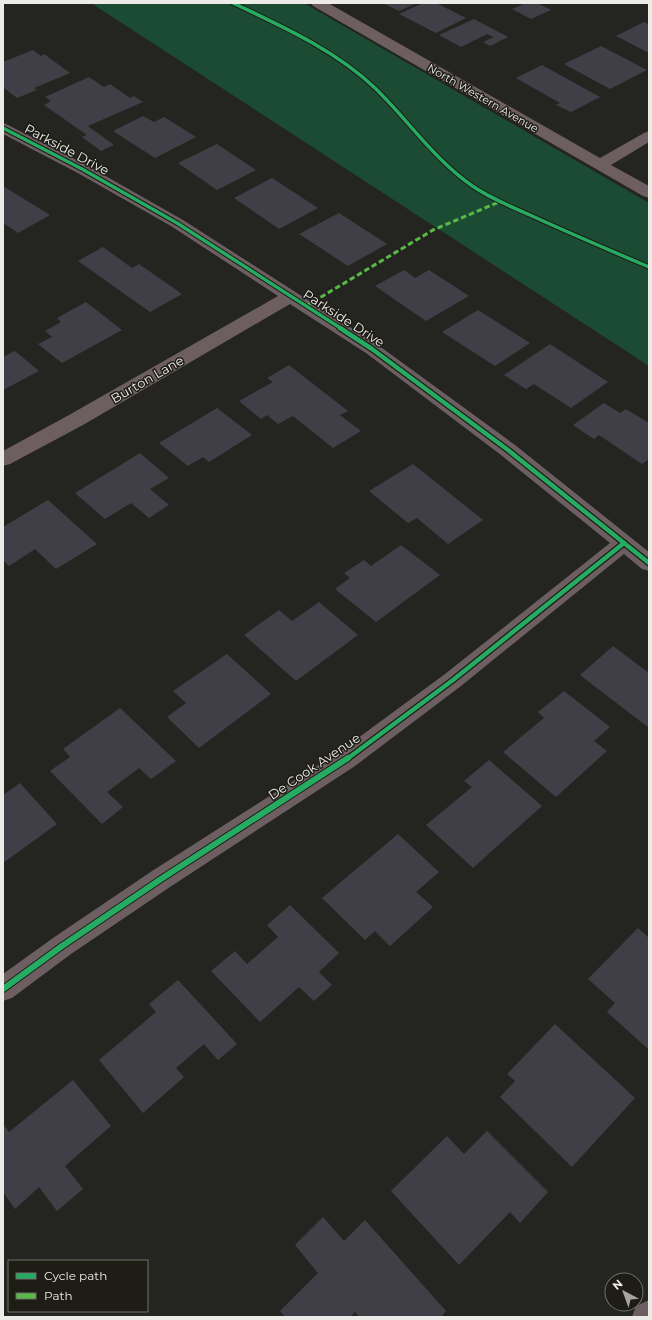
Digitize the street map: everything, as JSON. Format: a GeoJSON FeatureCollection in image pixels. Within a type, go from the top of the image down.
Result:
{"type":"FeatureCollection","features":[{"type":"Feature","properties":{"kind":"street","name":"North Western Avenue"},"geometry":{"type":"LineString","coordinates":[[318,3],[649,193]]}},
{"type":"Feature","properties":{"kind":"street","name":"Parkside Drive"},"geometry":{"type":"LineString","coordinates":[[3,128],[82,169],[177,222],[372,349],[431,391],[508,450],[649,563]]}},
{"type":"Feature","properties":{"kind":"street"},"geometry":{"type":"LineString","coordinates":[[600,165],[649,136]]}},
{"type":"Feature","properties":{"kind":"street","name":"Burton Lane"},"geometry":{"type":"LineString","coordinates":[[3,459],[76,420],[290,296]]}},
{"type":"Feature","properties":{"kind":"street","name":"De Cook Avenue"},"geometry":{"type":"LineString","coordinates":[[3,990],[62,946],[161,879],[347,758],[454,680],[624,543]]}},
{"type":"Feature","properties":{"kind":"green space"},"geometry":{"type":"Polygon","coordinates":[[[91,3],[304,3],[649,203],[649,366],[91,3]]]}},
{"type":"Feature","properties":{"kind":"building"},"geometry":{"type":"Polygon","coordinates":[[[383,3],[417,3],[399,11],[383,3]]]}},
{"type":"Feature","properties":{"kind":"building"},"geometry":{"type":"Polygon","coordinates":[[[423,3],[436,3],[466,18],[436,33],[399,14],[423,3]]]}},
{"type":"Feature","properties":{"kind":"building"},"geometry":{"type":"Polygon","coordinates":[[[526,3],[537,3],[551,10],[531,19],[512,9],[526,3]]]}},
{"type":"Feature","properties":{"kind":"building"},"geometry":{"type":"Polygon","coordinates":[[[474,19],[508,37],[490,46],[483,42],[494,37],[487,34],[461,47],[439,35],[474,19]]]}},
{"type":"Feature","properties":{"kind":"building"},"geometry":{"type":"Polygon","coordinates":[[[644,22],[649,25],[649,53],[616,36],[644,22]]]}},
{"type":"Feature","properties":{"kind":"building"},"geometry":{"type":"Polygon","coordinates":[[[601,46],[647,70],[610,89],[564,64],[601,46]]]}},
{"type":"Feature","properties":{"kind":"building"},"geometry":{"type":"Polygon","coordinates":[[[33,50],[41,56],[44,54],[70,73],[34,88],[37,90],[17,98],[3,87],[3,62],[33,50]]]}},
{"type":"Feature","properties":{"kind":"building"},"geometry":{"type":"Polygon","coordinates":[[[542,65],[600,97],[571,112],[556,105],[560,103],[516,78],[542,65]]]}},
{"type":"Feature","properties":{"kind":"building"},"geometry":{"type":"Polygon","coordinates":[[[89,77],[104,87],[110,84],[130,98],[134,96],[143,102],[88,126],[114,145],[101,151],[82,137],[87,135],[44,105],[51,101],[45,97],[89,77]]]}},
{"type":"Feature","properties":{"kind":"building"},"geometry":{"type":"Polygon","coordinates":[[[143,116],[154,122],[164,117],[196,137],[155,158],[113,131],[143,116]]]}},
{"type":"Feature","properties":{"kind":"building"},"geometry":{"type":"Polygon","coordinates":[[[217,144],[256,170],[217,190],[178,163],[217,144]]]}},
{"type":"Feature","properties":{"kind":"building"},"geometry":{"type":"Polygon","coordinates":[[[272,178],[318,208],[279,229],[234,198],[272,178]]]}},
{"type":"Feature","properties":{"kind":"building"},"geometry":{"type":"Polygon","coordinates":[[[3,186],[50,215],[18,233],[3,223],[3,186]]]}},
{"type":"Feature","properties":{"kind":"building"},"geometry":{"type":"Polygon","coordinates":[[[339,213],[387,244],[348,266],[299,234],[339,213]]]}},
{"type":"Feature","properties":{"kind":"building"},"geometry":{"type":"Polygon","coordinates":[[[103,247],[132,268],[139,264],[182,294],[150,312],[78,261],[103,247]]]}},
{"type":"Feature","properties":{"kind":"building"},"geometry":{"type":"Polygon","coordinates":[[[404,270],[415,278],[429,270],[469,296],[426,321],[375,286],[404,270]]]}},
{"type":"Feature","properties":{"kind":"building"},"geometry":{"type":"Polygon","coordinates":[[[86,302],[122,330],[62,363],[38,344],[52,337],[45,331],[61,322],[57,318],[86,302]]]}},
{"type":"Feature","properties":{"kind":"building"},"geometry":{"type":"Polygon","coordinates":[[[478,310],[530,343],[495,366],[442,332],[478,310]]]}},
{"type":"Feature","properties":{"kind":"building"},"geometry":{"type":"Polygon","coordinates":[[[550,344],[608,382],[571,408],[534,384],[526,389],[504,375],[550,344]]]}},
{"type":"Feature","properties":{"kind":"building"},"geometry":{"type":"Polygon","coordinates":[[[15,351],[39,371],[3,390],[3,357],[15,351]]]}},
{"type":"Feature","properties":{"kind":"building"},"geometry":{"type":"Polygon","coordinates":[[[289,365],[348,411],[340,415],[361,431],[333,448],[293,416],[278,424],[267,415],[261,419],[239,401],[273,382],[267,378],[289,365]]]}},
{"type":"Feature","properties":{"kind":"building"},"geometry":{"type":"Polygon","coordinates":[[[604,403],[620,413],[626,409],[649,423],[649,459],[642,464],[599,435],[594,439],[573,425],[604,403]]]}},
{"type":"Feature","properties":{"kind":"building"},"geometry":{"type":"Polygon","coordinates":[[[217,408],[252,435],[209,462],[203,457],[188,466],[159,443],[217,408]]]}},
{"type":"Feature","properties":{"kind":"building"},"geometry":{"type":"Polygon","coordinates":[[[140,453],[169,478],[150,489],[169,505],[149,518],[131,503],[105,519],[75,493],[140,453]]]}},
{"type":"Feature","properties":{"kind":"building"},"geometry":{"type":"Polygon","coordinates":[[[413,464],[483,520],[448,544],[417,518],[408,523],[369,491],[413,464]]]}},
{"type":"Feature","properties":{"kind":"building"},"geometry":{"type":"Polygon","coordinates":[[[48,500],[97,544],[56,569],[35,549],[9,566],[3,560],[3,527],[48,500]]]}},
{"type":"Feature","properties":{"kind":"building"},"geometry":{"type":"Polygon","coordinates":[[[401,545],[440,575],[376,622],[335,589],[350,578],[344,573],[364,560],[371,566],[401,545]]]}},
{"type":"Feature","properties":{"kind":"building"},"geometry":{"type":"Polygon","coordinates":[[[319,602],[358,635],[296,681],[244,635],[279,610],[292,621],[319,602]]]}},
{"type":"Feature","properties":{"kind":"building"},"geometry":{"type":"Polygon","coordinates":[[[613,646],[649,673],[649,728],[580,675],[613,646]]]}},
{"type":"Feature","properties":{"kind":"building"},"geometry":{"type":"Polygon","coordinates":[[[227,654],[271,694],[199,748],[167,717],[186,703],[173,691],[227,654]]]}},
{"type":"Feature","properties":{"kind":"building"},"geometry":{"type":"Polygon","coordinates":[[[564,691],[610,727],[594,741],[607,751],[556,797],[503,752],[544,718],[538,712],[564,691]]]}},
{"type":"Feature","properties":{"kind":"building"},"geometry":{"type":"Polygon","coordinates":[[[120,708],[176,761],[151,779],[139,768],[107,792],[123,807],[102,824],[50,771],[70,757],[63,749],[120,708]]]}},
{"type":"Feature","properties":{"kind":"building"},"geometry":{"type":"Polygon","coordinates":[[[489,760],[542,806],[473,868],[426,825],[472,787],[464,781],[489,760]]]}},
{"type":"Feature","properties":{"kind":"building"},"geometry":{"type":"Polygon","coordinates":[[[20,783],[57,824],[3,863],[3,795],[20,783]]]}},
{"type":"Feature","properties":{"kind":"building"},"geometry":{"type":"Polygon","coordinates":[[[398,834],[439,872],[416,892],[433,907],[390,946],[375,931],[365,940],[322,898],[398,834]]]}},
{"type":"Feature","properties":{"kind":"building"},"geometry":{"type":"Polygon","coordinates":[[[290,905],[339,953],[319,972],[332,985],[314,1001],[299,987],[260,1022],[211,971],[235,951],[247,964],[278,937],[267,925],[290,905]]]}},
{"type":"Feature","properties":{"kind":"building"},"geometry":{"type":"Polygon","coordinates":[[[638,928],[649,938],[648,1049],[607,1012],[615,1003],[588,979],[638,928]]]}},
{"type":"Feature","properties":{"kind":"building"},"geometry":{"type":"Polygon","coordinates":[[[178,980],[237,1044],[218,1060],[204,1044],[176,1068],[184,1077],[143,1113],[99,1060],[156,1012],[149,1004],[178,980]]]}},
{"type":"Feature","properties":{"kind":"building"},"geometry":{"type":"Polygon","coordinates":[[[555,1024],[635,1098],[572,1167],[500,1097],[515,1081],[507,1074],[555,1024]]]}},
{"type":"Feature","properties":{"kind":"building"},"geometry":{"type":"Polygon","coordinates":[[[73,1080],[111,1126],[65,1166],[83,1189],[57,1211],[39,1187],[15,1209],[3,1192],[3,1124],[9,1132],[73,1080]]]}},
{"type":"Feature","properties":{"kind":"building"},"geometry":{"type":"Polygon","coordinates":[[[487,1131],[548,1192],[520,1223],[510,1212],[459,1265],[391,1191],[447,1136],[464,1154],[487,1131]]]}},
{"type":"Feature","properties":{"kind":"building"},"geometry":{"type":"Polygon","coordinates":[[[323,1217],[344,1241],[365,1220],[446,1311],[441,1317],[359,1317],[355,1312],[350,1317],[285,1317],[280,1311],[318,1273],[295,1245],[323,1217]]]}},
{"type":"Feature","properties":{"kind":"marked path"},"geometry":{"type":"LineString","coordinates":[[306,306],[433,230],[499,202]]}},
{"type":"Feature","properties":{"kind":"cycle path"},"geometry":{"type":"LineString","coordinates":[[233,3],[308,40],[360,74],[387,100],[421,139],[457,175],[478,190],[499,202],[649,267]]}},
{"type":"Feature","properties":{"kind":"cycle path"},"geometry":{"type":"LineString","coordinates":[[3,128],[82,169],[177,223],[372,349],[508,450],[649,563]]}},
{"type":"Feature","properties":{"kind":"cycle path"},"geometry":{"type":"LineString","coordinates":[[3,989],[62,946],[161,879],[347,759],[453,680],[624,543]]}}]}
